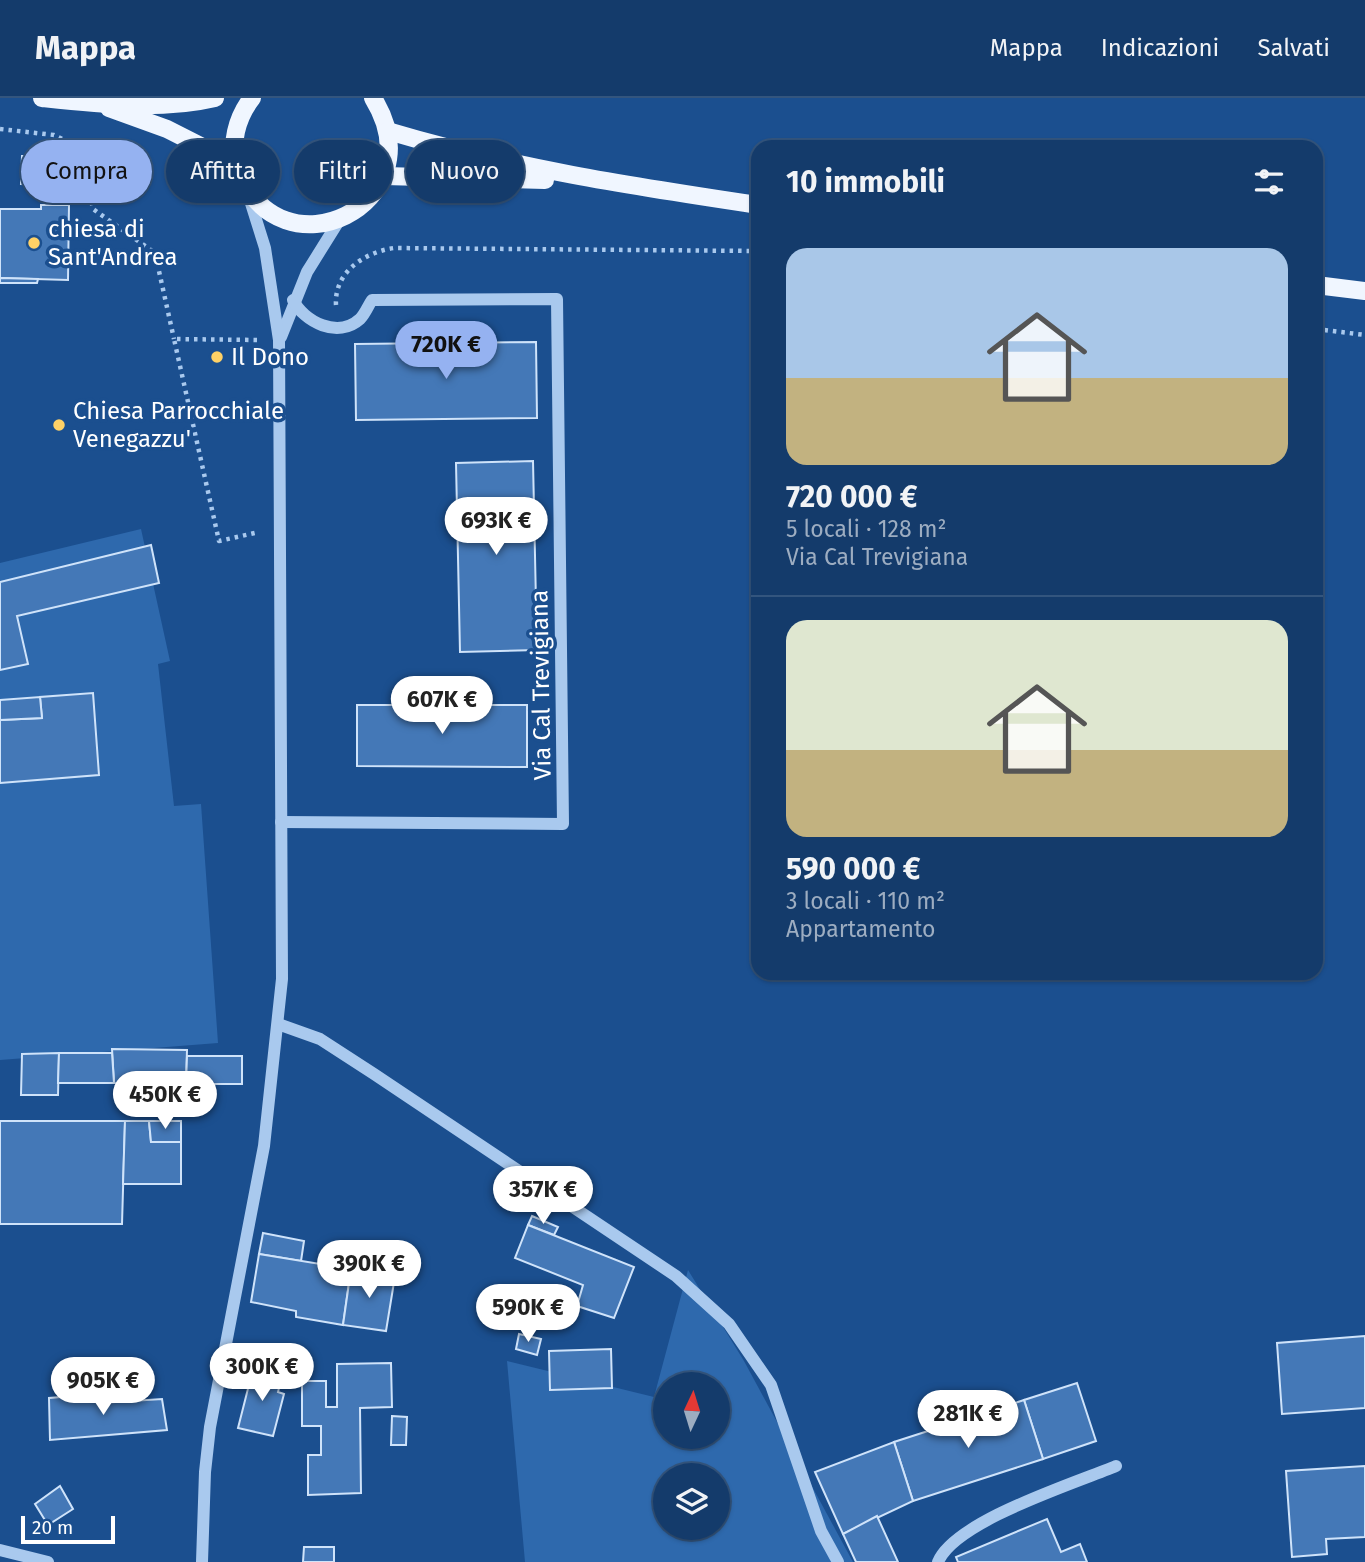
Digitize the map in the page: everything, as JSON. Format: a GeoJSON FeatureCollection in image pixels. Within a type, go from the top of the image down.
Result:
{"type":"FeatureCollection","features":[{"type":"Feature","properties":{"kind":"main road"},"geometry":{"type":"LineString","coordinates":[[42,98],[99,104],[179,103],[215,98]]}},
{"type":"Feature","properties":{"kind":"main road"},"geometry":{"type":"LineString","coordinates":[[235,140],[239,119],[252,98]]}},
{"type":"Feature","properties":{"kind":"main road"},"geometry":{"type":"LineString","coordinates":[[373,98],[388,131],[388,140]]}},
{"type":"Feature","properties":{"kind":"main road"},"geometry":{"type":"LineString","coordinates":[[99,104],[167,129],[189,140]]}},
{"type":"Feature","properties":{"kind":"main road"},"geometry":{"type":"LineString","coordinates":[[388,131],[475,157],[604,183],[751,204]]}},
{"type":"Feature","properties":{"kind":"main road"},"geometry":{"type":"LineString","coordinates":[[392,176],[604,183]]}},
{"type":"Feature","properties":{"kind":"main road"},"geometry":{"type":"LineString","coordinates":[[258,203],[292,222],[320,224],[341,219],[365,203]]}},
{"type":"Feature","properties":{"kind":"main road"},"geometry":{"type":"LineString","coordinates":[[1323,286],[1365,291]]}},
{"type":"Feature","properties":{"kind":"street"},"geometry":{"type":"LineString","coordinates":[[202,1562],[205,1472],[210,1427],[264,1146],[282,979],[279,340],[265,248],[250,203]]}},
{"type":"Feature","properties":{"kind":"street"},"geometry":{"type":"LineString","coordinates":[[279,340],[293,300],[321,246],[341,219]]}},
{"type":"Feature","properties":{"kind":"street","name":"Via Cal Trevigiana"},"geometry":{"type":"LineString","coordinates":[[281,822],[563,824],[558,299],[372,300],[360,319],[350,325],[330,327],[310,321],[293,300]]}},
{"type":"Feature","properties":{"kind":"street"},"geometry":{"type":"LineString","coordinates":[[278,1024],[320,1039],[374,1074],[676,1276],[729,1324],[771,1385],[821,1531],[838,1562]]}},
{"type":"Feature","properties":{"kind":"street"},"geometry":{"type":"LineString","coordinates":[[938,1562],[943,1550],[972,1527],[1116,1466]]}},
{"type":"Feature","properties":{"kind":"street"},"geometry":{"type":"LineString","coordinates":[[0,1550],[48,1562]]}},
{"type":"Feature","properties":{"kind":"path"},"geometry":{"type":"LineString","coordinates":[[0,129],[54,135],[69,142],[77,150],[93,209],[155,253],[219,541],[259,532]]}},
{"type":"Feature","properties":{"kind":"path"},"geometry":{"type":"LineString","coordinates":[[336,317],[338,288],[344,275],[366,255],[379,250],[751,251]]}},
{"type":"Feature","properties":{"kind":"path"},"geometry":{"type":"LineString","coordinates":[[1323,330],[1365,335]]}},
{"type":"Feature","properties":{"kind":"path"},"geometry":{"type":"LineString","coordinates":[[174,339],[257,340]]}},
{"type":"Feature","properties":{"kind":"shaded area"},"geometry":{"type":"Polygon","coordinates":[[[141,529],[170,661],[158,664],[174,806],[201,804],[218,1043],[0,1060],[0,563],[141,529]]]}},
{"type":"Feature","properties":{"kind":"shaded area"},"geometry":{"type":"Polygon","coordinates":[[[688,1270],[744,1361],[853,1562],[525,1562],[507,1361],[653,1397],[653,1449],[730,1449],[730,1372],[661,1372],[688,1270]]]}},
{"type":"Feature","properties":{"kind":"building","name":"chiesa di Sant'Andrea"},"geometry":{"type":"Polygon","coordinates":[[[41,205],[69,205],[68,280],[0,278],[0,209],[41,209],[41,205]]]}},
{"type":"Feature","properties":{"kind":"building"},"geometry":{"type":"Polygon","coordinates":[[[0,278],[38,279],[37,283],[0,283],[0,278]]]}},
{"type":"Feature","properties":{"kind":"building"},"geometry":{"type":"Polygon","coordinates":[[[536,342],[537,418],[356,420],[355,344],[536,342]]]}},
{"type":"Feature","properties":{"kind":"building"},"geometry":{"type":"Polygon","coordinates":[[[533,461],[537,650],[460,652],[456,463],[533,461]]]}},
{"type":"Feature","properties":{"kind":"building"},"geometry":{"type":"Polygon","coordinates":[[[151,545],[159,583],[17,616],[28,664],[0,670],[0,582],[151,545]]]}},
{"type":"Feature","properties":{"kind":"building"},"geometry":{"type":"Polygon","coordinates":[[[93,693],[99,775],[0,783],[0,720],[42,718],[40,697],[93,693]]]}},
{"type":"Feature","properties":{"kind":"building"},"geometry":{"type":"Polygon","coordinates":[[[40,697],[42,718],[0,720],[0,700],[40,697]]]}},
{"type":"Feature","properties":{"kind":"building"},"geometry":{"type":"Polygon","coordinates":[[[357,705],[527,705],[527,767],[357,766],[357,705]]]}},
{"type":"Feature","properties":{"kind":"building"},"geometry":{"type":"Polygon","coordinates":[[[112,1049],[187,1050],[186,1084],[114,1083],[112,1049]]]}},
{"type":"Feature","properties":{"kind":"building"},"geometry":{"type":"Polygon","coordinates":[[[59,1053],[58,1095],[21,1095],[22,1054],[59,1053]]]}},
{"type":"Feature","properties":{"kind":"building"},"geometry":{"type":"Polygon","coordinates":[[[59,1053],[112,1053],[114,1083],[58,1083],[59,1053]]]}},
{"type":"Feature","properties":{"kind":"building"},"geometry":{"type":"Polygon","coordinates":[[[187,1056],[242,1056],[242,1084],[186,1084],[187,1056]]]}},
{"type":"Feature","properties":{"kind":"building"},"geometry":{"type":"Polygon","coordinates":[[[0,1121],[125,1121],[122,1224],[0,1224],[0,1121]]]}},
{"type":"Feature","properties":{"kind":"building"},"geometry":{"type":"Polygon","coordinates":[[[125,1121],[149,1121],[151,1142],[181,1142],[181,1184],[123,1184],[125,1121]]]}},
{"type":"Feature","properties":{"kind":"building"},"geometry":{"type":"Polygon","coordinates":[[[149,1121],[181,1121],[181,1142],[151,1142],[149,1121]]]}},
{"type":"Feature","properties":{"kind":"building"},"geometry":{"type":"Polygon","coordinates":[[[532,1216],[558,1227],[554,1235],[528,1225],[532,1216]]]}},
{"type":"Feature","properties":{"kind":"building"},"geometry":{"type":"Polygon","coordinates":[[[528,1225],[634,1267],[614,1318],[577,1306],[583,1285],[515,1258],[528,1225]]]}},
{"type":"Feature","properties":{"kind":"building"},"geometry":{"type":"Polygon","coordinates":[[[263,1233],[304,1241],[301,1261],[259,1254],[263,1233]]]}},
{"type":"Feature","properties":{"kind":"building"},"geometry":{"type":"Polygon","coordinates":[[[259,1254],[351,1269],[343,1325],[296,1317],[296,1311],[251,1302],[259,1254]]]}},
{"type":"Feature","properties":{"kind":"building"},"geometry":{"type":"Polygon","coordinates":[[[351,1269],[395,1276],[386,1331],[343,1325],[351,1269]]]}},
{"type":"Feature","properties":{"kind":"building"},"geometry":{"type":"Polygon","coordinates":[[[519,1334],[541,1339],[537,1355],[516,1349],[519,1334]]]}},
{"type":"Feature","properties":{"kind":"building"},"geometry":{"type":"Polygon","coordinates":[[[1365,1336],[1365,1408],[1282,1414],[1277,1343],[1365,1336]]]}},
{"type":"Feature","properties":{"kind":"building"},"geometry":{"type":"Polygon","coordinates":[[[611,1349],[612,1388],[550,1390],[549,1351],[611,1349]]]}},
{"type":"Feature","properties":{"kind":"building"},"geometry":{"type":"Polygon","coordinates":[[[391,1363],[392,1407],[360,1408],[361,1493],[308,1495],[308,1455],[321,1455],[321,1426],[302,1426],[302,1381],[326,1381],[326,1407],[337,1407],[337,1364],[391,1363]]]}},
{"type":"Feature","properties":{"kind":"building"},"geometry":{"type":"Polygon","coordinates":[[[253,1369],[282,1376],[278,1392],[284,1394],[273,1436],[238,1428],[253,1369]]]}},
{"type":"Feature","properties":{"kind":"building"},"geometry":{"type":"Polygon","coordinates":[[[1077,1383],[1096,1441],[1043,1459],[1024,1400],[1077,1383]]]}},
{"type":"Feature","properties":{"kind":"building"},"geometry":{"type":"Polygon","coordinates":[[[99,1394],[101,1403],[162,1399],[167,1430],[50,1440],[49,1398],[99,1394]]]}},
{"type":"Feature","properties":{"kind":"building"},"geometry":{"type":"Polygon","coordinates":[[[1024,1400],[1043,1459],[913,1501],[894,1442],[1024,1400]]]}},
{"type":"Feature","properties":{"kind":"building"},"geometry":{"type":"Polygon","coordinates":[[[392,1416],[407,1417],[406,1445],[391,1445],[392,1416]]]}},
{"type":"Feature","properties":{"kind":"building"},"geometry":{"type":"Polygon","coordinates":[[[894,1442],[913,1501],[843,1534],[815,1472],[894,1442]]]}},
{"type":"Feature","properties":{"kind":"building"},"geometry":{"type":"Polygon","coordinates":[[[1365,1466],[1365,1537],[1326,1539],[1327,1554],[1292,1557],[1286,1471],[1365,1466]]]}},
{"type":"Feature","properties":{"kind":"building"},"geometry":{"type":"Polygon","coordinates":[[[60,1486],[73,1509],[48,1525],[35,1504],[60,1486]]]}},
{"type":"Feature","properties":{"kind":"building"},"geometry":{"type":"Polygon","coordinates":[[[877,1516],[898,1562],[856,1562],[843,1534],[877,1516]]]}},
{"type":"Feature","properties":{"kind":"building"},"geometry":{"type":"Polygon","coordinates":[[[1047,1519],[1061,1552],[1080,1544],[1087,1562],[958,1562],[956,1557],[1047,1519]]]}},
{"type":"Feature","properties":{"kind":"building"},"geometry":{"type":"Polygon","coordinates":[[[304,1547],[334,1547],[334,1562],[303,1562],[304,1547]]]}},
{"type":"Feature","properties":{"kind":"place","name":"chiesa di Sant'Andrea"},"geometry":{"type":"Point","coordinates":[34,243]}},
{"type":"Feature","properties":{"kind":"place","name":"Il Dono"},"geometry":{"type":"Point","coordinates":[217,357]}},
{"type":"Feature","properties":{"kind":"place","name":"Chiesa Parrocchiale Venegazzu'"},"geometry":{"type":"Point","coordinates":[59,425]}}]}
